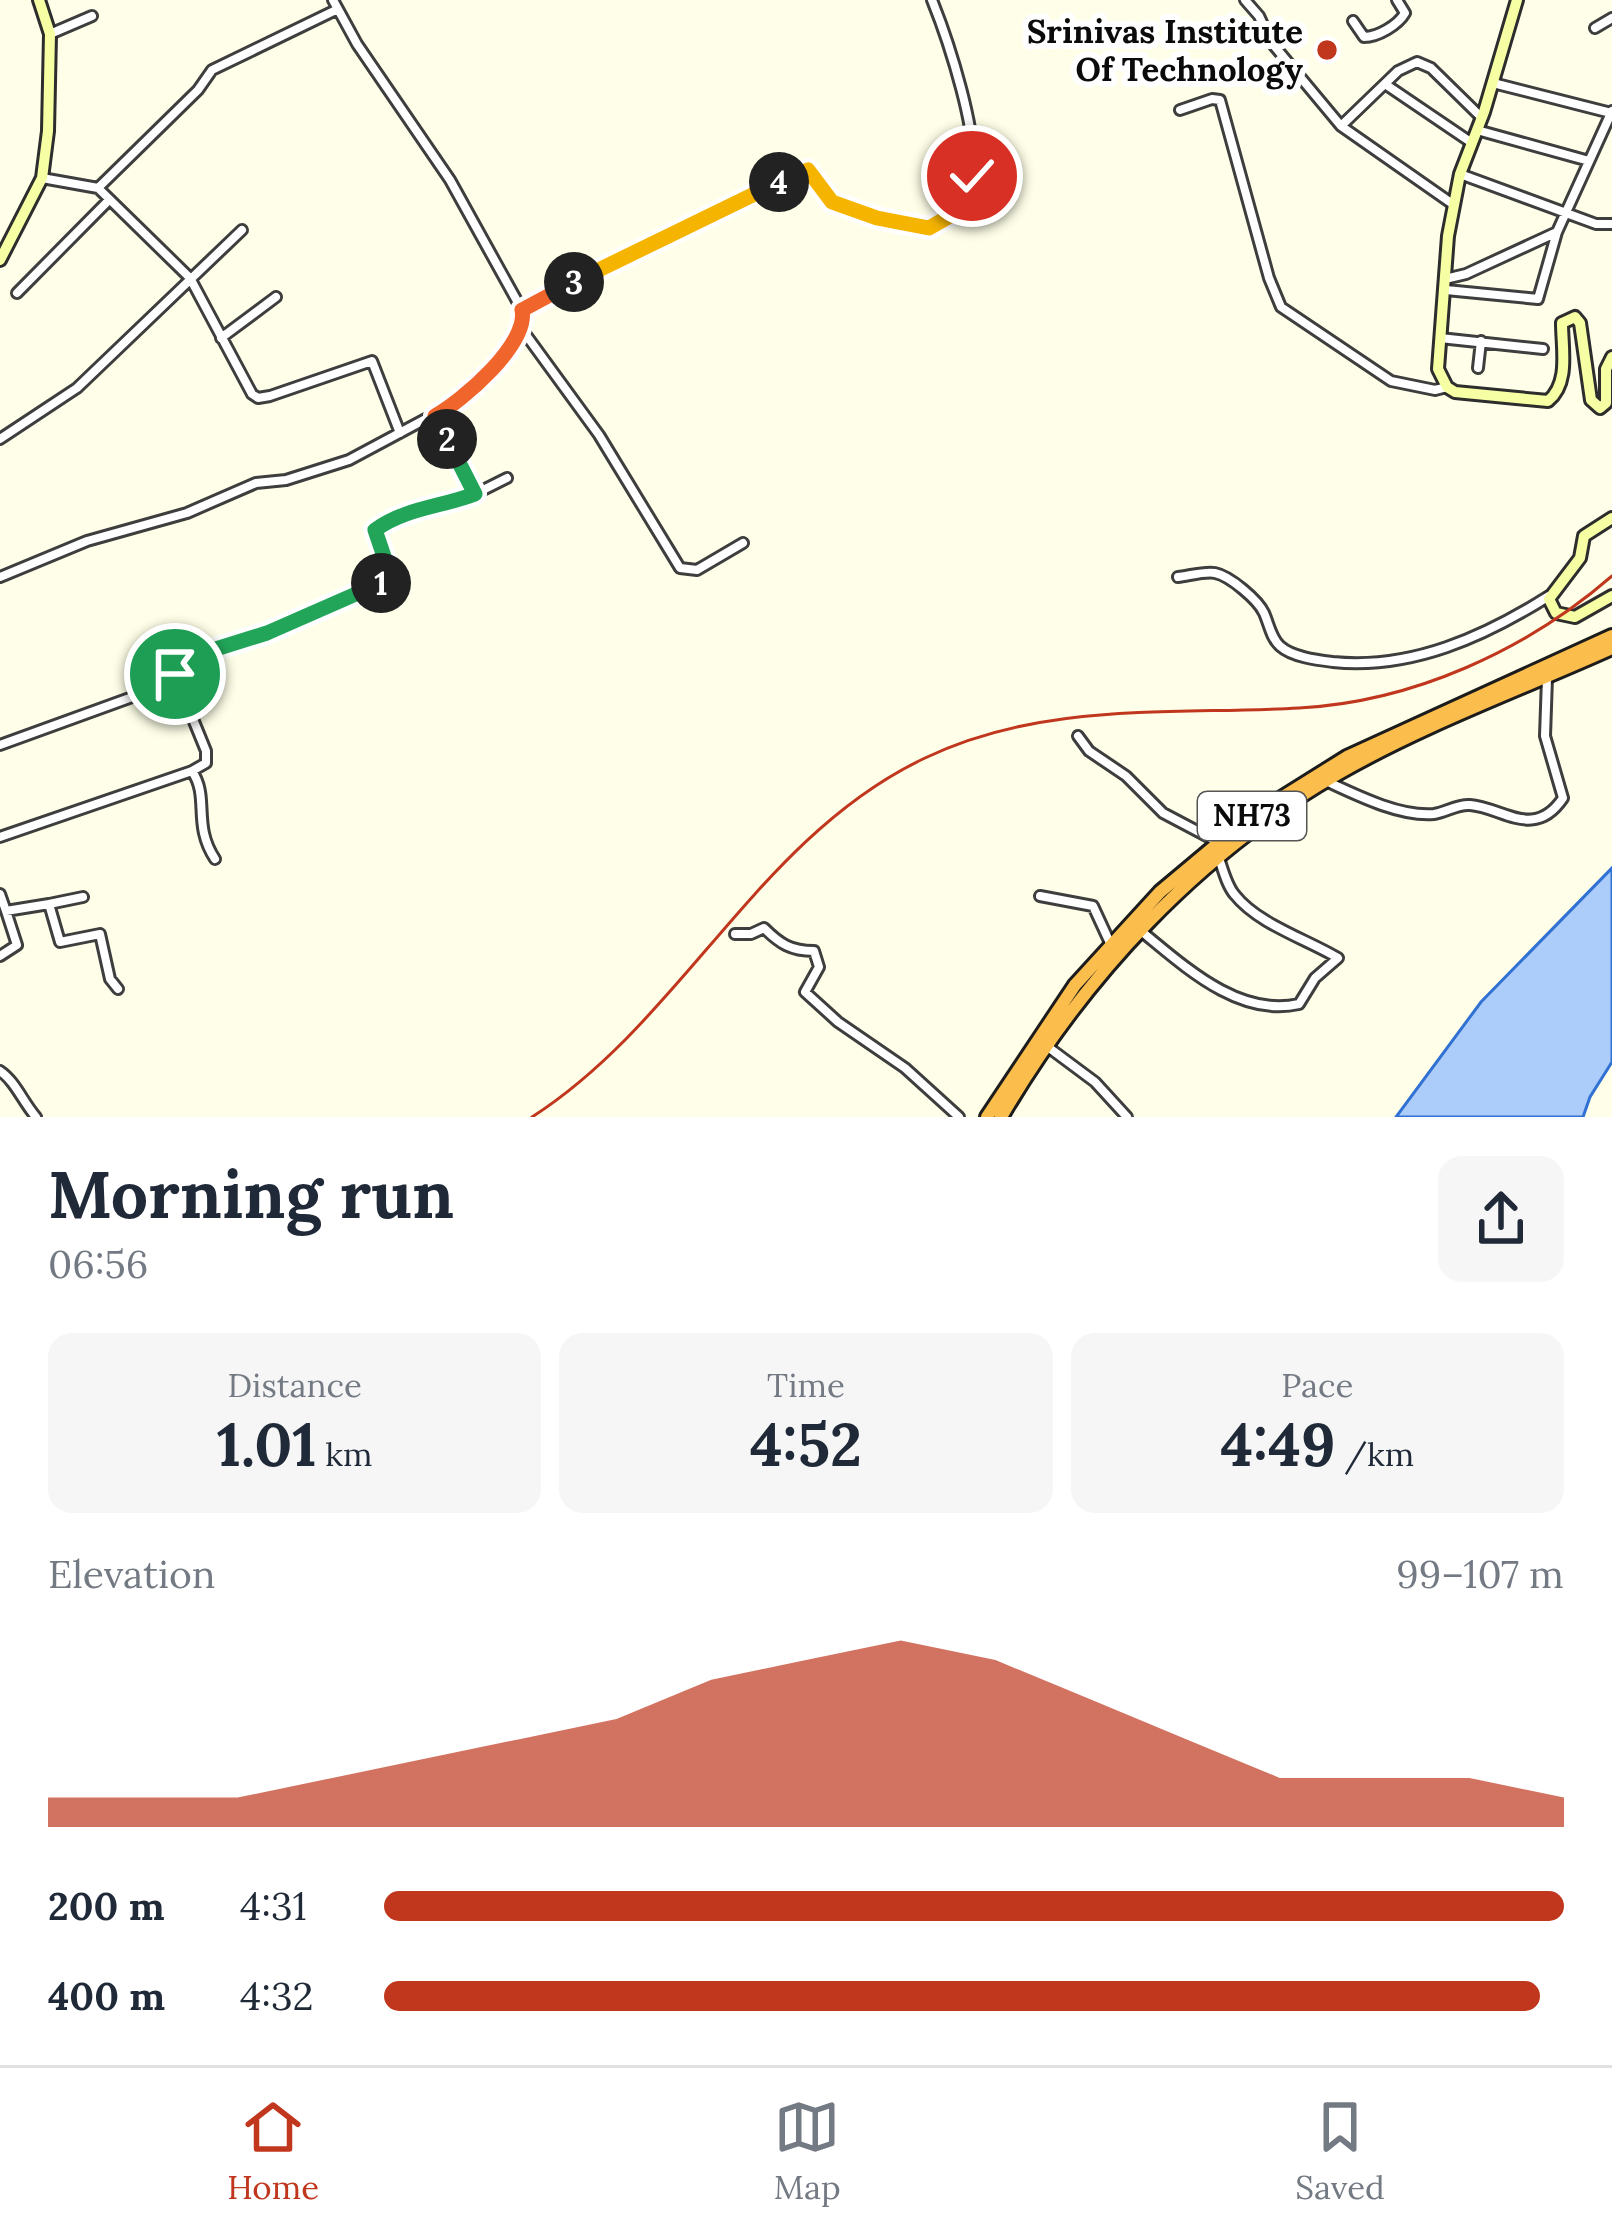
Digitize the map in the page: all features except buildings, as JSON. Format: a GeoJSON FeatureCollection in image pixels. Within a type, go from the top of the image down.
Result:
{"type":"FeatureCollection","features":[{"type":"Feature","properties":{"kind":"highway","name":"NH73"},"geometry":{"type":"LineString","coordinates":[[1001,1117],[1032,1055],[1090,985],[1246,820],[1347,757],[1612,636]]}},
{"type":"Feature","properties":{"kind":"highway","name":"NH73"},"geometry":{"type":"LineString","coordinates":[[987,1117],[1075,985],[1160,892],[1326,782],[1419,733],[1612,648]]}},
{"type":"Feature","properties":{"kind":"main road"},"geometry":{"type":"LineString","coordinates":[[0,260],[42,178],[50,34],[39,0]]}},
{"type":"Feature","properties":{"kind":"main road"},"geometry":{"type":"LineString","coordinates":[[1517,0],[1460,173],[1438,369],[1455,392],[1541,403],[1552,398],[1563,368],[1562,323],[1571,316],[1580,323],[1591,400],[1603,407],[1608,393],[1607,362],[1612,357]]}},
{"type":"Feature","properties":{"kind":"main road"},"geometry":{"type":"LineString","coordinates":[[1612,518],[1584,536],[1580,558],[1550,596],[1556,613],[1575,617],[1612,596]]}},
{"type":"Feature","properties":{"kind":"street"},"geometry":{"type":"LineString","coordinates":[[522,310],[642,246],[808,170],[832,202],[877,218],[929,228],[950,216],[972,176],[970,142],[951,48],[932,0]]}},
{"type":"Feature","properties":{"kind":"street"},"geometry":{"type":"LineString","coordinates":[[1245,0],[1271,42],[1341,126],[1454,205]]}},
{"type":"Feature","properties":{"kind":"street"},"geometry":{"type":"LineString","coordinates":[[1353,21],[1364,37],[1373,37],[1406,13],[1397,0]]}},
{"type":"Feature","properties":{"kind":"street"},"geometry":{"type":"LineString","coordinates":[[0,577],[87,541],[187,513],[256,484],[350,460],[435,416],[478,386],[521,328],[522,310],[450,181],[335,4],[212,70],[198,90],[98,188]]}},
{"type":"Feature","properties":{"kind":"street"},"geometry":{"type":"LineString","coordinates":[[50,34],[92,16]]}},
{"type":"Feature","properties":{"kind":"street"},"geometry":{"type":"LineString","coordinates":[[1595,28],[1612,18]]}},
{"type":"Feature","properties":{"kind":"street"},"geometry":{"type":"LineString","coordinates":[[1341,126],[1385,84],[1417,62],[1431,68],[1479,124],[1589,161]]}},
{"type":"Feature","properties":{"kind":"street"},"geometry":{"type":"LineString","coordinates":[[1446,284],[1538,299],[1557,232],[1611,112],[1493,83]]}},
{"type":"Feature","properties":{"kind":"street"},"geometry":{"type":"LineString","coordinates":[[1385,84],[1472,143]]}},
{"type":"Feature","properties":{"kind":"street"},"geometry":{"type":"LineString","coordinates":[[1180,110],[1220,100],[1281,307],[1391,380],[1436,390],[1447,387]]}},
{"type":"Feature","properties":{"kind":"street"},"geometry":{"type":"LineString","coordinates":[[1460,173],[1596,224],[1612,224]]}},
{"type":"Feature","properties":{"kind":"street"},"geometry":{"type":"LineString","coordinates":[[42,178],[98,188],[190,278],[246,385],[258,398],[372,361],[400,433]]}},
{"type":"Feature","properties":{"kind":"street"},"geometry":{"type":"LineString","coordinates":[[16,292],[109,200]]}},
{"type":"Feature","properties":{"kind":"street"},"geometry":{"type":"LineString","coordinates":[[0,439],[77,388],[242,230]]}},
{"type":"Feature","properties":{"kind":"street"},"geometry":{"type":"LineString","coordinates":[[1446,284],[1557,232]]}},
{"type":"Feature","properties":{"kind":"street"},"geometry":{"type":"LineString","coordinates":[[221,338],[276,296]]}},
{"type":"Feature","properties":{"kind":"street"},"geometry":{"type":"LineString","coordinates":[[521,328],[599,435],[680,568],[697,570],[743,543]]}},
{"type":"Feature","properties":{"kind":"street"},"geometry":{"type":"LineString","coordinates":[[1440,338],[1543,349]]}},
{"type":"Feature","properties":{"kind":"street"},"geometry":{"type":"LineString","coordinates":[[1478,368],[1481,341]]}},
{"type":"Feature","properties":{"kind":"street"},"geometry":{"type":"LineString","coordinates":[[435,416],[475,494]]}},
{"type":"Feature","properties":{"kind":"street"},"geometry":{"type":"LineString","coordinates":[[0,746],[146,692],[175,674],[187,658],[267,633],[386,580],[390,574],[375,530],[399,514],[452,503],[507,478]]}},
{"type":"Feature","properties":{"kind":"street"},"geometry":{"type":"LineString","coordinates":[[1178,577],[1215,573],[1247,594],[1262,608],[1286,650],[1312,660],[1369,666],[1467,641],[1550,596]]}},
{"type":"Feature","properties":{"kind":"street"},"geometry":{"type":"LineString","coordinates":[[0,837],[206,763],[206,751],[175,674]]}},
{"type":"Feature","properties":{"kind":"street"},"geometry":{"type":"LineString","coordinates":[[1326,782],[1418,814],[1439,814],[1463,805],[1508,819],[1542,815],[1563,797],[1545,736],[1546,678]]}},
{"type":"Feature","properties":{"kind":"street"},"geometry":{"type":"LineString","coordinates":[[1078,736],[1089,751],[1126,776],[1163,813],[1219,850],[1232,892],[1240,900],[1338,958],[1315,978],[1300,1004],[1280,1009],[1198,979],[1140,931]]}},
{"type":"Feature","properties":{"kind":"street"},"geometry":{"type":"LineString","coordinates":[[192,771],[200,793],[203,841],[215,859]]}},
{"type":"Feature","properties":{"kind":"street"},"geometry":{"type":"LineString","coordinates":[[0,894],[17,945],[0,956]]}},
{"type":"Feature","properties":{"kind":"street"},"geometry":{"type":"LineString","coordinates":[[1040,896],[1093,906],[1111,945]]}},
{"type":"Feature","properties":{"kind":"street"},"geometry":{"type":"LineString","coordinates":[[6,911],[82,898]]}},
{"type":"Feature","properties":{"kind":"street"},"geometry":{"type":"LineString","coordinates":[[49,904],[60,942],[100,934],[110,979],[118,989]]}},
{"type":"Feature","properties":{"kind":"street"},"geometry":{"type":"LineString","coordinates":[[735,934],[764,928],[796,951],[814,951],[819,967],[805,992],[838,1022],[905,1068],[959,1117]]}},
{"type":"Feature","properties":{"kind":"street"},"geometry":{"type":"LineString","coordinates":[[1044,1045],[1095,1082],[1127,1117]]}},
{"type":"Feature","properties":{"kind":"street"},"geometry":{"type":"LineString","coordinates":[[0,1070],[36,1117]]}},
{"type":"Feature","properties":{"kind":"water"},"geometry":{"type":"Polygon","coordinates":[[[1612,868],[1612,1062],[1583,1117],[1396,1117],[1481,1002],[1612,868]]]}},
{"type":"Feature","properties":{"kind":"railway"},"geometry":{"type":"LineString","coordinates":[[532,1117],[586,1077],[634,1031],[767,880],[815,834],[866,792],[925,758],[970,740],[1062,719],[1299,708],[1384,695],[1466,668],[1506,649],[1612,576]]}},
{"type":"Feature","properties":{"kind":"place","name":"Srinivas Institute Of Technology"},"geometry":{"type":"Point","coordinates":[1327,50]}},
{"type":"Feature","properties":{"kind":"route"},"geometry":{"type":"LineString","coordinates":[[175,674],[187,658],[267,633],[386,580],[390,574],[375,530],[399,514],[475,494],[435,416],[478,386],[521,328],[522,310],[642,246],[808,170],[832,202],[877,218],[929,228],[950,216],[972,176]]}}]}
